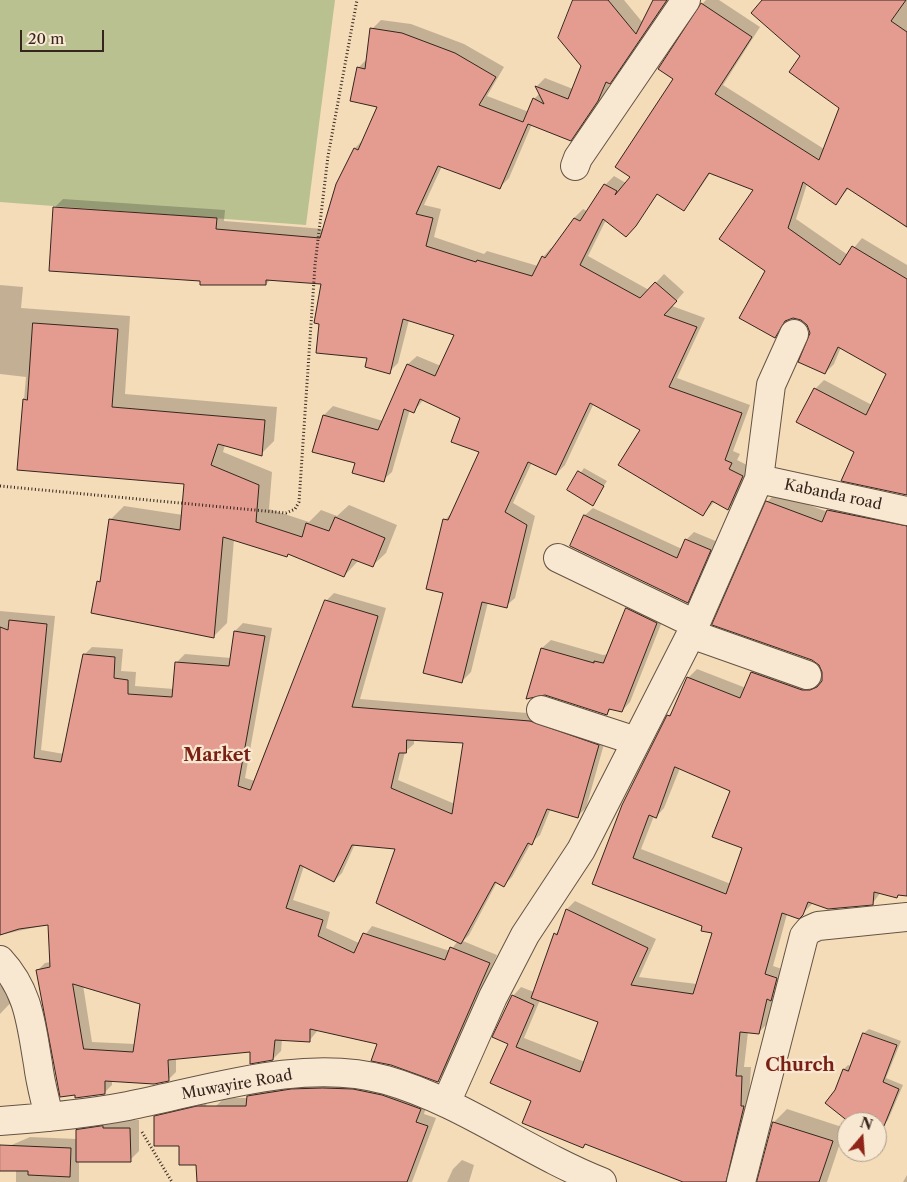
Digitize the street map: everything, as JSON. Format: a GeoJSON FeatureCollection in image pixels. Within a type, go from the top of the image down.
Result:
{"type":"FeatureCollection","features":[{"type":"Feature","properties":{"kind":"street"},"geometry":{"type":"LineString","coordinates":[[575,166],[578,158],[686,0]]}},
{"type":"Feature","properties":{"kind":"street"},"geometry":{"type":"LineString","coordinates":[[446,1103],[493,997],[526,935],[580,850],[693,629],[759,479],[771,385],[794,334]]}},
{"type":"Feature","properties":{"kind":"street","name":"Kabanda road"},"geometry":{"type":"LineString","coordinates":[[759,479],[907,511]]}},
{"type":"Feature","properties":{"kind":"street"},"geometry":{"type":"LineString","coordinates":[[558,558],[693,629],[807,675]]}},
{"type":"Feature","properties":{"kind":"street"},"geometry":{"type":"LineString","coordinates":[[541,710],[636,740]]}},
{"type":"Feature","properties":{"kind":"street"},"geometry":{"type":"LineString","coordinates":[[741,1182],[804,936],[809,930],[818,926],[907,917]]}},
{"type":"Feature","properties":{"kind":"street"},"geometry":{"type":"LineString","coordinates":[[0,960],[10,971],[30,1014],[49,1117]]}},
{"type":"Feature","properties":{"kind":"street","name":"Muwayire Road"},"geometry":{"type":"LineString","coordinates":[[0,1121],[49,1117],[126,1106],[282,1075],[333,1072],[386,1080],[446,1103],[571,1170],[602,1182]]}},
{"type":"Feature","properties":{"kind":"path"},"geometry":{"type":"LineString","coordinates":[[0,486],[286,513],[295,509],[299,502],[315,265],[328,156],[357,0]]}},
{"type":"Feature","properties":{"kind":"path"},"geometry":{"type":"LineString","coordinates":[[126,1106],[172,1182]]}},
{"type":"Feature","properties":{"kind":"green space"},"geometry":{"type":"Polygon","coordinates":[[[0,0],[335,0],[306,225],[0,202],[0,0]]]}},
{"type":"Feature","properties":{"kind":"building"},"geometry":{"type":"Polygon","coordinates":[[[573,0],[608,0],[636,34],[653,0],[667,0],[610,84],[606,82],[598,101],[571,141],[528,124],[500,189],[438,166],[416,214],[433,218],[426,246],[476,262],[477,260],[532,276],[542,256],[545,258],[574,218],[580,221],[604,184],[617,191],[615,195],[630,177],[615,167],[673,79],[658,69],[701,3],[752,37],[715,94],[819,160],[839,108],[789,72],[800,56],[751,13],[762,0],[906,0],[891,21],[907,32],[907,227],[847,188],[836,205],[803,182],[788,228],[840,265],[852,246],[907,279],[907,495],[841,481],[854,452],[796,422],[814,388],[866,415],[886,374],[838,347],[825,374],[798,362],[810,333],[807,325],[801,320],[793,318],[785,321],[775,338],[739,318],[765,271],[719,239],[753,190],[709,173],[684,211],[657,194],[636,226],[626,237],[603,219],[580,265],[640,298],[655,282],[677,301],[664,315],[697,327],[669,387],[742,413],[725,460],[732,463],[729,469],[743,476],[728,510],[712,501],[703,516],[618,465],[640,430],[590,403],[556,475],[528,462],[505,512],[527,525],[507,608],[482,602],[462,683],[423,673],[443,593],[426,589],[443,519],[448,520],[479,452],[451,442],[460,418],[420,399],[414,413],[404,409],[384,482],[352,473],[355,463],[312,452],[323,415],[378,430],[407,364],[435,376],[454,335],[403,319],[390,374],[365,367],[367,358],[316,353],[319,324],[314,323],[321,284],[266,280],[266,285],[200,285],[200,281],[49,271],[53,207],[217,218],[216,229],[320,238],[336,184],[354,148],[358,150],[377,107],[350,101],[357,67],[365,69],[370,28],[402,33],[455,53],[496,77],[479,105],[523,122],[533,98],[544,104],[535,86],[568,99],[581,66],[558,38],[573,0]]]}},
{"type":"Feature","properties":{"kind":"building"},"geometry":{"type":"Polygon","coordinates":[[[33,323],[118,329],[112,407],[265,420],[262,456],[218,444],[211,465],[259,485],[256,522],[302,537],[306,523],[329,531],[335,517],[385,538],[373,567],[352,559],[344,577],[288,554],[287,557],[223,537],[214,638],[91,613],[97,581],[100,582],[109,519],[180,530],[184,484],[17,470],[23,399],[27,400],[33,323]]]}},
{"type":"Feature","properties":{"kind":"building"},"geometry":{"type":"Polygon","coordinates":[[[578,471],[604,486],[593,506],[567,490],[578,471]]]}},
{"type":"Feature","properties":{"kind":"building"},"geometry":{"type":"Polygon","coordinates":[[[766,501],[822,522],[827,510],[907,526],[907,896],[898,895],[897,898],[874,892],[873,905],[828,909],[808,902],[803,915],[799,919],[782,913],[765,974],[777,978],[771,1001],[767,999],[759,1034],[740,1032],[736,1076],[742,1076],[741,1106],[744,1106],[726,1182],[683,1182],[585,1144],[583,1148],[522,1123],[531,1101],[490,1083],[508,1044],[492,1037],[512,995],[534,1005],[516,1047],[580,1072],[598,1022],[531,998],[554,933],[557,935],[566,909],[648,948],[631,985],[693,994],[712,933],[701,931],[702,926],[592,884],[622,805],[667,715],[670,716],[687,677],[740,698],[751,672],[802,690],[810,690],[817,687],[822,681],[822,672],[819,665],[812,660],[712,625],[766,501]],[[675,767],[656,818],[649,815],[633,858],[726,894],[742,848],[712,837],[730,791],[675,767]]]}},
{"type":"Feature","properties":{"kind":"building"},"geometry":{"type":"Polygon","coordinates":[[[584,515],[677,558],[685,539],[711,550],[688,603],[570,546],[584,515]]]}},
{"type":"Feature","properties":{"kind":"building"},"geometry":{"type":"Polygon","coordinates":[[[325,600],[378,616],[352,707],[530,721],[599,745],[578,818],[547,809],[532,845],[528,843],[504,887],[495,882],[461,944],[376,903],[395,849],[352,845],[334,882],[300,865],[286,908],[323,920],[318,936],[354,953],[363,933],[445,960],[450,947],[490,963],[438,1082],[391,1065],[371,1061],[377,1044],[310,1029],[310,1042],[275,1040],[273,1060],[250,1064],[250,1052],[168,1060],[169,1081],[154,1084],[105,1081],[105,1094],[75,1098],[75,1095],[60,1097],[36,970],[50,967],[48,925],[19,929],[0,935],[0,627],[8,630],[9,620],[47,624],[34,758],[61,762],[83,654],[115,657],[114,678],[128,680],[128,694],[172,697],[175,662],[229,666],[234,631],[265,636],[238,786],[250,790],[325,600]],[[407,740],[406,753],[399,753],[391,788],[452,814],[463,743],[407,740]],[[73,984],[84,1049],[133,1052],[140,1004],[73,984]]]}},
{"type":"Feature","properties":{"kind":"building"},"geometry":{"type":"Polygon","coordinates":[[[626,608],[657,623],[622,712],[609,709],[607,715],[545,695],[526,699],[541,648],[594,663],[594,661],[603,663],[626,608]]]}},
{"type":"Feature","properties":{"kind":"building"},"geometry":{"type":"Polygon","coordinates":[[[863,1033],[897,1045],[883,1082],[899,1089],[887,1119],[887,1112],[837,1112],[825,1103],[835,1090],[843,1069],[848,1071],[863,1033]]]}},
{"type":"Feature","properties":{"kind":"building"},"geometry":{"type":"Polygon","coordinates":[[[291,1089],[353,1089],[382,1095],[421,1109],[416,1122],[428,1126],[407,1182],[197,1182],[196,1165],[179,1165],[179,1146],[154,1146],[154,1116],[197,1106],[246,1106],[247,1096],[291,1089]]]}},
{"type":"Feature","properties":{"kind":"building"},"geometry":{"type":"Polygon","coordinates":[[[773,1122],[833,1141],[819,1182],[757,1182],[773,1122]]]}},
{"type":"Feature","properties":{"kind":"building"},"geometry":{"type":"Polygon","coordinates":[[[103,1126],[103,1128],[130,1128],[131,1162],[76,1162],[76,1130],[103,1126]]]}},
{"type":"Feature","properties":{"kind":"building"},"geometry":{"type":"Polygon","coordinates":[[[0,1145],[71,1148],[70,1177],[28,1175],[28,1171],[0,1171],[0,1145]]]}},
{"type":"Feature","properties":{"kind":"district","name":"Market"},"geometry":{"type":"Point","coordinates":[217,756]}},
{"type":"Feature","properties":{"kind":"district","name":"Church"},"geometry":{"type":"Point","coordinates":[800,1066]}}]}
